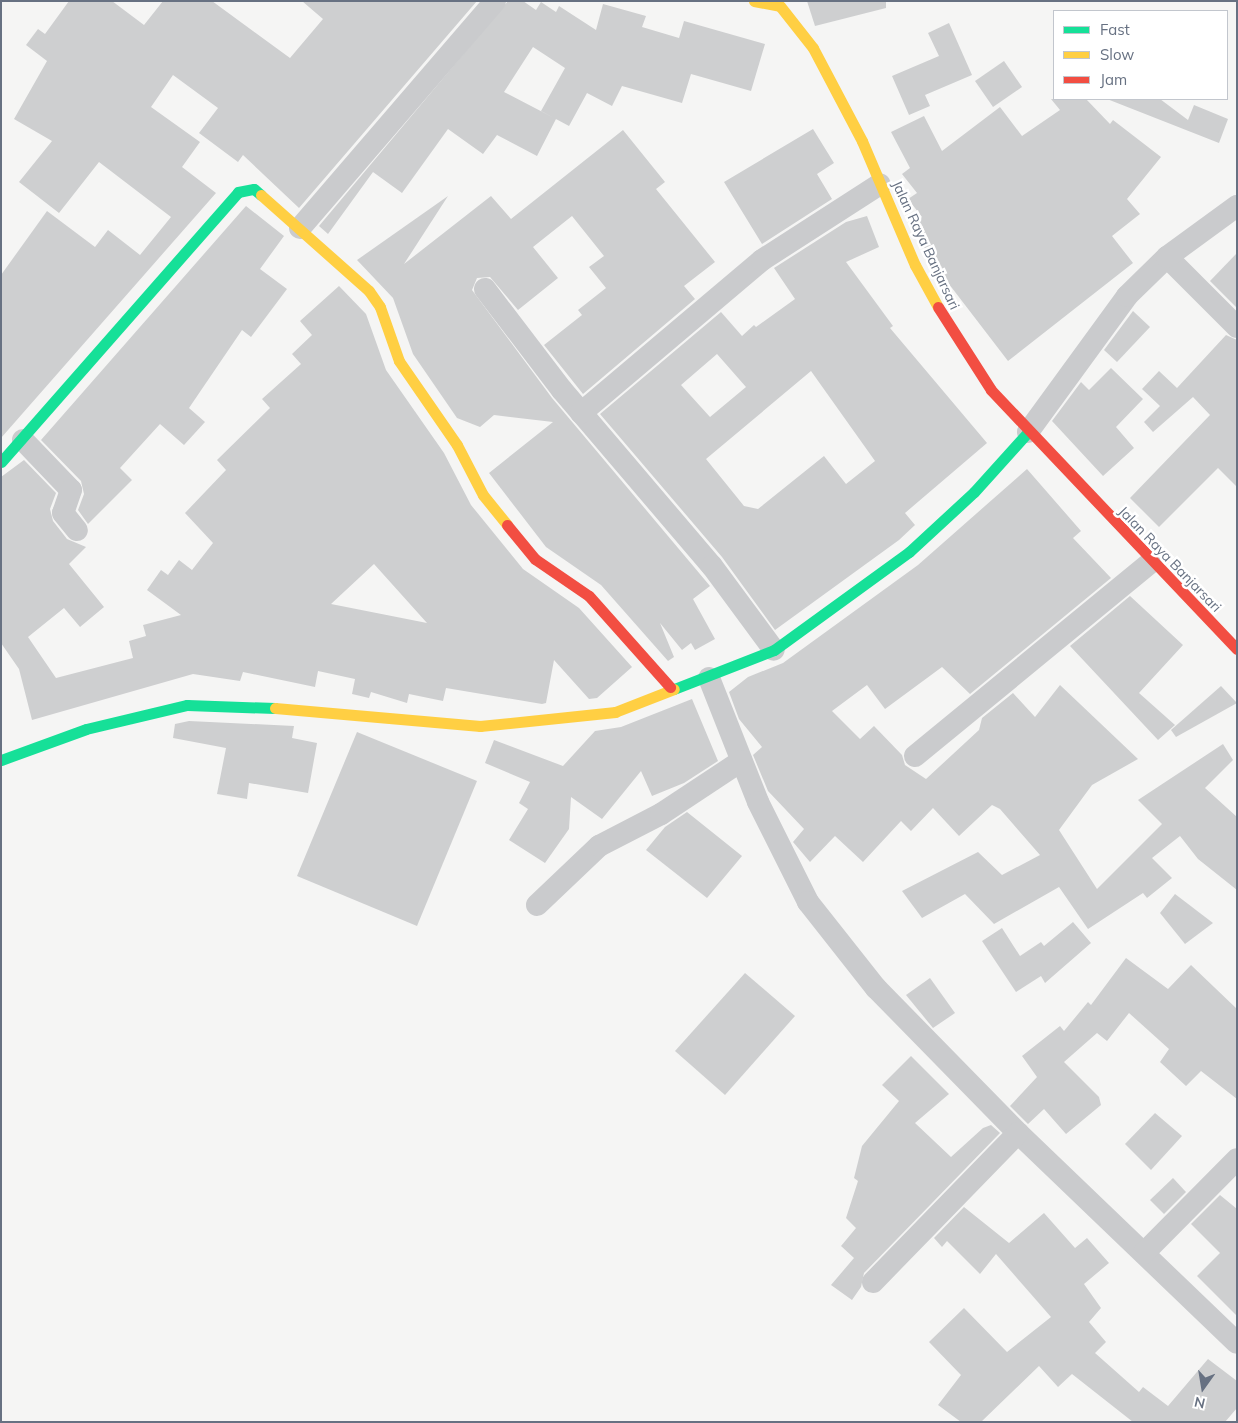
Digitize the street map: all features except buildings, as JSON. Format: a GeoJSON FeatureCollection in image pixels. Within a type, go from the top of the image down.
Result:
{"type":"FeatureCollection","features":[{"type":"Feature","properties":{"kind":"main road","name":"Jalan Raya Banjarsari"},"geometry":{"type":"LineString","coordinates":[[754,1],[780,6],[800,27],[954,335],[991,390],[1028,432],[1151,562],[1237,649]]}},
{"type":"Feature","properties":{"kind":"main road"},"geometry":{"type":"LineString","coordinates":[[1,462],[23,440],[238,192],[254,189],[326,250],[376,299],[399,361],[457,444],[483,495],[535,559],[589,596],[670,687]]}},
{"type":"Feature","properties":{"kind":"main road"},"geometry":{"type":"LineString","coordinates":[[1,760],[86,729],[187,705],[320,710],[480,726],[615,712],[670,687],[710,678],[774,650],[909,552],[974,492],[1028,432]]}},
{"type":"Feature","properties":{"kind":"street"},"geometry":{"type":"LineString","coordinates":[[304,232],[495,1]]}},
{"type":"Feature","properties":{"kind":"street"},"geometry":{"type":"LineString","coordinates":[[581,413],[762,260],[880,184]]}},
{"type":"Feature","properties":{"kind":"street"},"geometry":{"type":"LineString","coordinates":[[1028,432],[1110,316],[1168,257],[1237,206]]}},
{"type":"Feature","properties":{"kind":"street"},"geometry":{"type":"LineString","coordinates":[[1168,257],[1237,327]]}},
{"type":"Feature","properties":{"kind":"street"},"geometry":{"type":"LineString","coordinates":[[485,289],[581,413],[706,558],[774,650]]}},
{"type":"Feature","properties":{"kind":"street"},"geometry":{"type":"LineString","coordinates":[[23,440],[71,490],[63,513],[77,530]]}},
{"type":"Feature","properties":{"kind":"street"},"geometry":{"type":"LineString","coordinates":[[915,756],[1151,562]]}},
{"type":"Feature","properties":{"kind":"street"},"geometry":{"type":"LineString","coordinates":[[710,678],[741,761],[808,902],[876,988],[1018,1133],[1237,1343]]}},
{"type":"Feature","properties":{"kind":"street"},"geometry":{"type":"LineString","coordinates":[[537,905],[599,846],[661,814],[741,761]]}},
{"type":"Feature","properties":{"kind":"street"},"geometry":{"type":"LineString","coordinates":[[873,1282],[1018,1133]]}},
{"type":"Feature","properties":{"kind":"street"},"geometry":{"type":"LineString","coordinates":[[1144,1253],[1237,1159]]}},
{"type":"Feature","properties":{"kind":"traffic: fast"},"geometry":{"type":"LineString","coordinates":[[1,462],[238,192],[254,189],[261,195]]}},
{"type":"Feature","properties":{"kind":"traffic: fast"},"geometry":{"type":"LineString","coordinates":[[674,689],[774,650],[909,552],[974,492],[1028,432]]}},
{"type":"Feature","properties":{"kind":"traffic: fast"},"geometry":{"type":"LineString","coordinates":[[1,760],[86,729],[187,705],[275,708]]}},
{"type":"Feature","properties":{"kind":"traffic: slow"},"geometry":{"type":"LineString","coordinates":[[754,1],[780,6],[813,48],[862,141],[915,265],[938,307]]}},
{"type":"Feature","properties":{"kind":"traffic: slow"},"geometry":{"type":"LineString","coordinates":[[261,195],[369,291],[380,307],[399,361],[457,445],[483,495],[507,525]]}},
{"type":"Feature","properties":{"kind":"traffic: slow"},"geometry":{"type":"LineString","coordinates":[[275,708],[480,726],[615,712],[674,689]]}},
{"type":"Feature","properties":{"kind":"traffic: jam"},"geometry":{"type":"LineString","coordinates":[[938,307],[991,390],[1237,649]]}},
{"type":"Feature","properties":{"kind":"traffic: jam"},"geometry":{"type":"LineString","coordinates":[[507,525],[535,559],[589,596],[670,687]]}}]}
